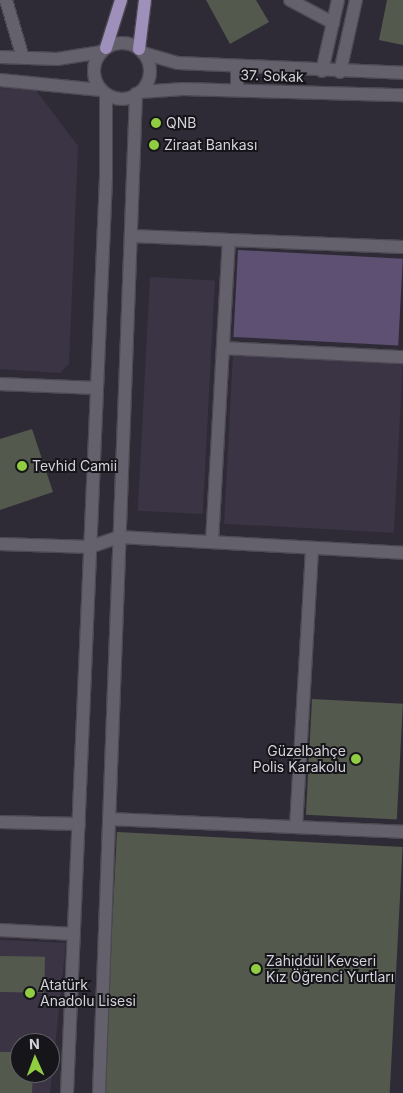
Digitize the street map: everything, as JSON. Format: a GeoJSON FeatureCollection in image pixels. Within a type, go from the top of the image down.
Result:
{"type":"FeatureCollection","features":[{"type":"Feature","properties":{"kind":"main road"},"geometry":{"type":"LineString","coordinates":[[6,0],[22,58]]}},
{"type":"Feature","properties":{"kind":"main road"},"geometry":{"type":"LineString","coordinates":[[67,1093],[106,176],[103,92],[94,67],[104,50],[121,0]]}},
{"type":"Feature","properties":{"kind":"main road"},"geometry":{"type":"LineString","coordinates":[[0,80],[103,92],[124,99],[138,93],[146,86],[149,69],[141,51],[145,0]]}},
{"type":"Feature","properties":{"kind":"main road"},"geometry":{"type":"LineString","coordinates":[[290,0],[333,23]]}},
{"type":"Feature","properties":{"kind":"main road"},"geometry":{"type":"LineString","coordinates":[[322,71],[338,0]]}},
{"type":"Feature","properties":{"kind":"main road"},"geometry":{"type":"LineString","coordinates":[[340,72],[356,0]]}},
{"type":"Feature","properties":{"kind":"main road"},"geometry":{"type":"LineString","coordinates":[[0,57],[57,59],[104,50],[123,44],[178,63],[340,72],[403,73]]}},
{"type":"Feature","properties":{"kind":"main road"},"geometry":{"type":"LineString","coordinates":[[237,66],[237,90]]}},
{"type":"Feature","properties":{"kind":"main road","name":"37. Sokak"},"geometry":{"type":"LineString","coordinates":[[138,93],[183,89],[403,95]]}},
{"type":"Feature","properties":{"kind":"main road"},"geometry":{"type":"LineString","coordinates":[[99,1093],[119,537],[138,93]]}},
{"type":"Feature","properties":{"kind":"main road"},"geometry":{"type":"LineString","coordinates":[[131,236],[403,247]]}},
{"type":"Feature","properties":{"kind":"main road"},"geometry":{"type":"LineString","coordinates":[[212,542],[229,240]]}},
{"type":"Feature","properties":{"kind":"main road"},"geometry":{"type":"LineString","coordinates":[[223,348],[403,357]]}},
{"type":"Feature","properties":{"kind":"main road"},"geometry":{"type":"LineString","coordinates":[[0,384],[97,388]]}},
{"type":"Feature","properties":{"kind":"main road"},"geometry":{"type":"LineString","coordinates":[[0,544],[90,547],[119,537],[403,553]]}},
{"type":"Feature","properties":{"kind":"main road"},"geometry":{"type":"LineString","coordinates":[[296,827],[312,548]]}},
{"type":"Feature","properties":{"kind":"main road"},"geometry":{"type":"LineString","coordinates":[[109,819],[403,832]]}},
{"type":"Feature","properties":{"kind":"main road"},"geometry":{"type":"LineString","coordinates":[[0,822],[78,824]]}},
{"type":"Feature","properties":{"kind":"main road"},"geometry":{"type":"LineString","coordinates":[[0,930],[74,934]]}},
{"type":"Feature","properties":{"kind":"shaded area"},"geometry":{"type":"Polygon","coordinates":[[[0,88],[35,89],[78,146],[69,364],[60,373],[0,369],[0,88]]]}},
{"type":"Feature","properties":{"kind":"shaded area"},"geometry":{"type":"Polygon","coordinates":[[[238,250],[403,259],[398,346],[233,337],[238,250]]]}},
{"type":"Feature","properties":{"kind":"shaded area"},"geometry":{"type":"Polygon","coordinates":[[[150,277],[215,280],[203,514],[138,511],[150,277]]]}},
{"type":"Feature","properties":{"kind":"shaded area"},"geometry":{"type":"Polygon","coordinates":[[[233,354],[403,363],[394,533],[224,524],[233,354]]]}},
{"type":"Feature","properties":{"kind":"shaded area","name":"Atatürk Anadolu Lisesi"},"geometry":{"type":"Polygon","coordinates":[[[0,940],[66,943],[56,1033],[10,1033],[10,1083],[51,1083],[50,1093],[0,1093],[0,940]]]}},
{"type":"Feature","properties":{"kind":"building"},"geometry":{"type":"Polygon","coordinates":[[[206,0],[256,0],[269,22],[230,44],[206,0]]]}},
{"type":"Feature","properties":{"kind":"building"},"geometry":{"type":"Polygon","coordinates":[[[387,0],[403,0],[403,45],[379,40],[387,0]]]}},
{"type":"Feature","properties":{"kind":"building","name":"Tevhid Camii"},"geometry":{"type":"Polygon","coordinates":[[[32,429],[53,492],[0,510],[0,439],[32,429]]]}},
{"type":"Feature","properties":{"kind":"building","name":"Güzelbahçe Polis Karakolu"},"geometry":{"type":"Polygon","coordinates":[[[312,699],[403,704],[397,820],[306,815],[312,699]]]}},
{"type":"Feature","properties":{"kind":"building","name":"Zahiddül Kevseri Kız Öğrenci Yurtları"},"geometry":{"type":"Polygon","coordinates":[[[117,832],[403,847],[390,1093],[103,1093],[117,832]]]}},
{"type":"Feature","properties":{"kind":"building"},"geometry":{"type":"Polygon","coordinates":[[[0,956],[45,957],[44,993],[0,992],[0,956]]]}},
{"type":"Feature","properties":{"kind":"building"},"geometry":{"type":"Polygon","coordinates":[[[0,1052],[10,1052],[10,1083],[32,1083],[32,1093],[0,1093],[0,1052]]]}},
{"type":"Feature","properties":{"kind":"place","name":"QNB"},"geometry":{"type":"Point","coordinates":[156,123]}},
{"type":"Feature","properties":{"kind":"place","name":"Ziraat Bankası"},"geometry":{"type":"Point","coordinates":[154,145]}},
{"type":"Feature","properties":{"kind":"place","name":"Tevhid Camii"},"geometry":{"type":"Point","coordinates":[22,466]}},
{"type":"Feature","properties":{"kind":"place","name":"Güzelbahçe Polis Karakolu"},"geometry":{"type":"Point","coordinates":[356,759]}},
{"type":"Feature","properties":{"kind":"place","name":"Zahiddül Kevseri Kız Öğrenci Yurtları"},"geometry":{"type":"Point","coordinates":[256,969]}},
{"type":"Feature","properties":{"kind":"place","name":"Atatürk Anadolu Lisesi"},"geometry":{"type":"Point","coordinates":[30,993]}}]}
